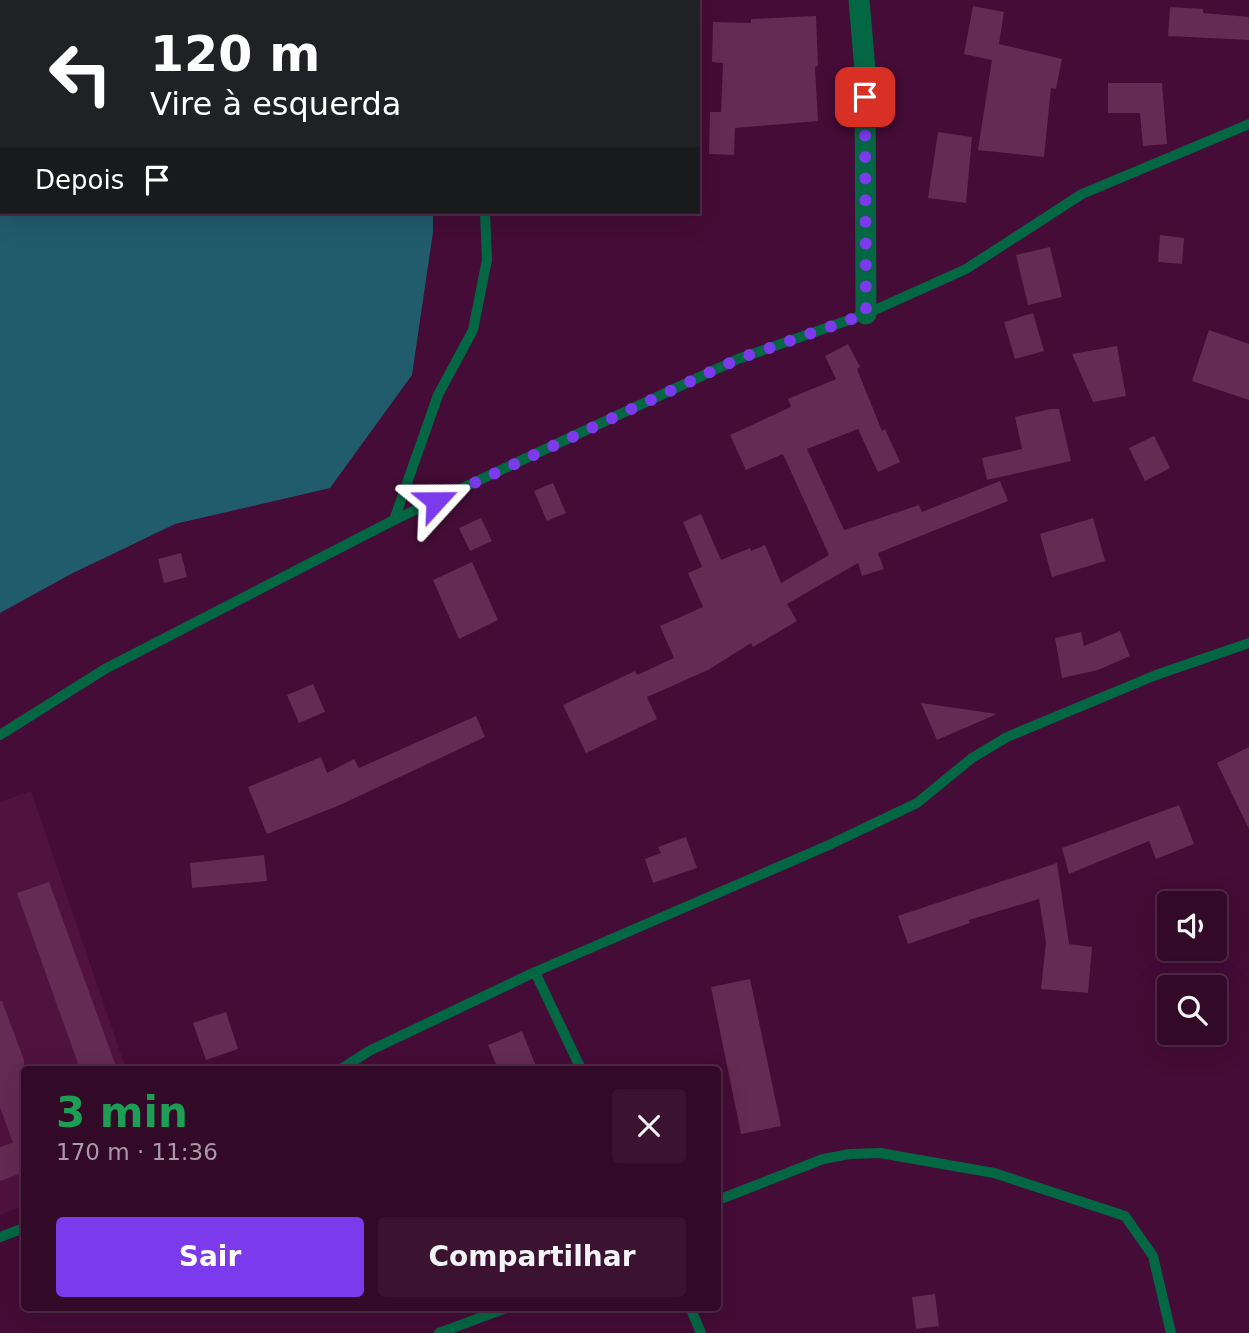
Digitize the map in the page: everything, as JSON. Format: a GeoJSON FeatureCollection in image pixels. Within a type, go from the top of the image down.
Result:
{"type":"FeatureCollection","features":[{"type":"Feature","properties":{"kind":"street"},"geometry":{"type":"LineString","coordinates":[[859,0],[865,70],[866,314]]}},
{"type":"Feature","properties":{"kind":"lane"},"geometry":{"type":"LineString","coordinates":[[0,735],[105,669],[394,520],[738,359],[866,314],[966,269],[1082,194],[1249,124]]}},
{"type":"Feature","properties":{"kind":"lane"},"geometry":{"type":"LineString","coordinates":[[394,520],[438,395],[473,330],[487,260],[485,214]]}},
{"type":"Feature","properties":{"kind":"lane"},"geometry":{"type":"LineString","coordinates":[[346,1066],[369,1051],[535,972],[829,845],[917,803],[972,758],[1007,737],[1156,675],[1249,643]]}},
{"type":"Feature","properties":{"kind":"lane"},"geometry":{"type":"LineString","coordinates":[[535,972],[580,1066]]}},
{"type":"Feature","properties":{"kind":"lane"},"geometry":{"type":"LineString","coordinates":[[721,1199],[823,1159],[850,1154],[880,1153],[994,1173],[1125,1216],[1153,1256],[1171,1333]]}},
{"type":"Feature","properties":{"kind":"lane"},"geometry":{"type":"LineString","coordinates":[[0,1237],[21,1229]]}},
{"type":"Feature","properties":{"kind":"lane"},"geometry":{"type":"LineString","coordinates":[[439,1333],[498,1311]]}},
{"type":"Feature","properties":{"kind":"lane"},"geometry":{"type":"LineString","coordinates":[[692,1311],[701,1333]]}},
{"type":"Feature","properties":{"kind":"shaded area"},"geometry":{"type":"Polygon","coordinates":[[[31,791],[125,1066],[21,1066],[21,1206],[0,1215],[0,802],[31,791]]]}},
{"type":"Feature","properties":{"kind":"water"},"geometry":{"type":"Polygon","coordinates":[[[0,214],[433,214],[433,232],[412,375],[330,488],[175,524],[71,574],[0,613],[0,214]]]}},
{"type":"Feature","properties":{"kind":"building"},"geometry":{"type":"Polygon","coordinates":[[[973,6],[1004,12],[999,44],[1062,59],[1056,89],[1051,88],[1044,157],[978,150],[992,60],[964,54],[973,6]]]}},
{"type":"Feature","properties":{"kind":"building"},"geometry":{"type":"Polygon","coordinates":[[[1170,7],[1203,9],[1203,13],[1249,17],[1249,40],[1168,36],[1170,7]]]}},
{"type":"Feature","properties":{"kind":"building"},"geometry":{"type":"Polygon","coordinates":[[[816,16],[818,121],[735,128],[734,155],[709,154],[710,112],[721,112],[723,63],[712,62],[713,22],[751,23],[751,19],[816,16]]]}},
{"type":"Feature","properties":{"kind":"building"},"geometry":{"type":"Polygon","coordinates":[[[1108,83],[1162,83],[1167,144],[1143,146],[1140,113],[1108,113],[1108,83]]]}},
{"type":"Feature","properties":{"kind":"building"},"geometry":{"type":"Polygon","coordinates":[[[938,132],[972,137],[966,203],[928,198],[938,132]]]}},
{"type":"Feature","properties":{"kind":"building"},"geometry":{"type":"Polygon","coordinates":[[[1160,235],[1184,238],[1182,264],[1158,262],[1160,235]]]}},
{"type":"Feature","properties":{"kind":"building"},"geometry":{"type":"Polygon","coordinates":[[[1050,247],[1062,297],[1028,305],[1016,255],[1050,247]]]}},
{"type":"Feature","properties":{"kind":"building"},"geometry":{"type":"Polygon","coordinates":[[[1033,313],[1044,351],[1015,359],[1004,322],[1033,313]]]}},
{"type":"Feature","properties":{"kind":"building"},"geometry":{"type":"Polygon","coordinates":[[[1209,330],[1249,344],[1249,400],[1192,381],[1209,330]]]}},
{"type":"Feature","properties":{"kind":"building"},"geometry":{"type":"Polygon","coordinates":[[[848,344],[860,367],[857,369],[882,431],[885,429],[900,462],[878,472],[858,429],[807,449],[844,530],[919,505],[922,512],[1000,481],[1008,501],[878,553],[884,569],[862,576],[858,563],[787,604],[797,621],[753,647],[751,643],[708,670],[647,697],[657,719],[586,753],[563,705],[635,671],[637,675],[674,658],[660,626],[703,607],[688,573],[702,567],[683,522],[701,514],[721,560],[765,545],[781,583],[829,555],[783,454],[746,470],[730,435],[791,407],[788,399],[836,379],[825,356],[848,344]]]}},
{"type":"Feature","properties":{"kind":"building"},"geometry":{"type":"Polygon","coordinates":[[[1117,346],[1126,396],[1093,402],[1072,354],[1117,346]]]}},
{"type":"Feature","properties":{"kind":"building"},"geometry":{"type":"Polygon","coordinates":[[[1059,409],[1071,461],[987,480],[982,458],[1022,449],[1015,417],[1059,409]]]}},
{"type":"Feature","properties":{"kind":"building"},"geometry":{"type":"Polygon","coordinates":[[[1154,436],[1170,468],[1145,481],[1129,448],[1154,436]]]}},
{"type":"Feature","properties":{"kind":"building"},"geometry":{"type":"Polygon","coordinates":[[[553,483],[566,513],[547,521],[534,491],[553,483]]]}},
{"type":"Feature","properties":{"kind":"building"},"geometry":{"type":"Polygon","coordinates":[[[481,518],[492,541],[470,551],[459,528],[481,518]]]}},
{"type":"Feature","properties":{"kind":"building"},"geometry":{"type":"Polygon","coordinates":[[[1093,518],[1105,561],[1052,577],[1040,534],[1093,518]]]}},
{"type":"Feature","properties":{"kind":"building"},"geometry":{"type":"Polygon","coordinates":[[[181,553],[187,577],[164,583],[158,559],[181,553]]]}},
{"type":"Feature","properties":{"kind":"building"},"geometry":{"type":"Polygon","coordinates":[[[472,562],[498,620],[459,639],[433,580],[472,562]]]}},
{"type":"Feature","properties":{"kind":"building"},"geometry":{"type":"Polygon","coordinates":[[[1120,631],[1130,656],[1098,670],[1062,678],[1055,638],[1081,632],[1084,646],[1120,631]]]}},
{"type":"Feature","properties":{"kind":"building"},"geometry":{"type":"Polygon","coordinates":[[[313,684],[325,712],[299,723],[287,695],[313,684]]]}},
{"type":"Feature","properties":{"kind":"building"},"geometry":{"type":"Polygon","coordinates":[[[921,703],[997,714],[937,740],[921,703]]]}},
{"type":"Feature","properties":{"kind":"building"},"geometry":{"type":"Polygon","coordinates":[[[476,716],[485,737],[340,805],[267,834],[248,787],[321,757],[327,773],[354,759],[359,768],[476,716]]]}},
{"type":"Feature","properties":{"kind":"building"},"geometry":{"type":"Polygon","coordinates":[[[1249,747],[1249,829],[1217,763],[1249,747]]]}},
{"type":"Feature","properties":{"kind":"building"},"geometry":{"type":"Polygon","coordinates":[[[1179,805],[1194,844],[1156,859],[1149,841],[1069,874],[1062,848],[1179,805]]]}},
{"type":"Feature","properties":{"kind":"building"},"geometry":{"type":"Polygon","coordinates":[[[686,837],[697,868],[653,883],[645,859],[661,853],[658,847],[686,837]]]}},
{"type":"Feature","properties":{"kind":"building"},"geometry":{"type":"Polygon","coordinates":[[[264,855],[267,881],[192,888],[190,863],[264,855]]]}},
{"type":"Feature","properties":{"kind":"building"},"geometry":{"type":"Polygon","coordinates":[[[1057,863],[1069,944],[1092,947],[1088,993],[1041,989],[1046,942],[1039,899],[969,920],[970,923],[908,944],[898,916],[1057,863]]]}},
{"type":"Feature","properties":{"kind":"building"},"geometry":{"type":"Polygon","coordinates":[[[49,882],[116,1066],[79,1066],[17,893],[49,882]]]}},
{"type":"Feature","properties":{"kind":"building"},"geometry":{"type":"Polygon","coordinates":[[[750,979],[781,1126],[741,1134],[711,987],[750,979]]]}},
{"type":"Feature","properties":{"kind":"building"},"geometry":{"type":"Polygon","coordinates":[[[2,1001],[24,1066],[21,1066],[21,1173],[0,1181],[0,1147],[13,1143],[0,1107],[2,1001]]]}},
{"type":"Feature","properties":{"kind":"building"},"geometry":{"type":"Polygon","coordinates":[[[226,1012],[238,1049],[206,1060],[193,1023],[226,1012]]]}},
{"type":"Feature","properties":{"kind":"building"},"geometry":{"type":"Polygon","coordinates":[[[522,1031],[536,1066],[497,1066],[488,1045],[522,1031]]]}},
{"type":"Feature","properties":{"kind":"building"},"geometry":{"type":"Polygon","coordinates":[[[935,1294],[939,1326],[916,1329],[912,1297],[935,1294]]]}},
{"type":"Feature","properties":{"kind":"route"},"geometry":{"type":"LineString","coordinates":[[436,501],[738,359],[866,314],[865,97]]}}]}
